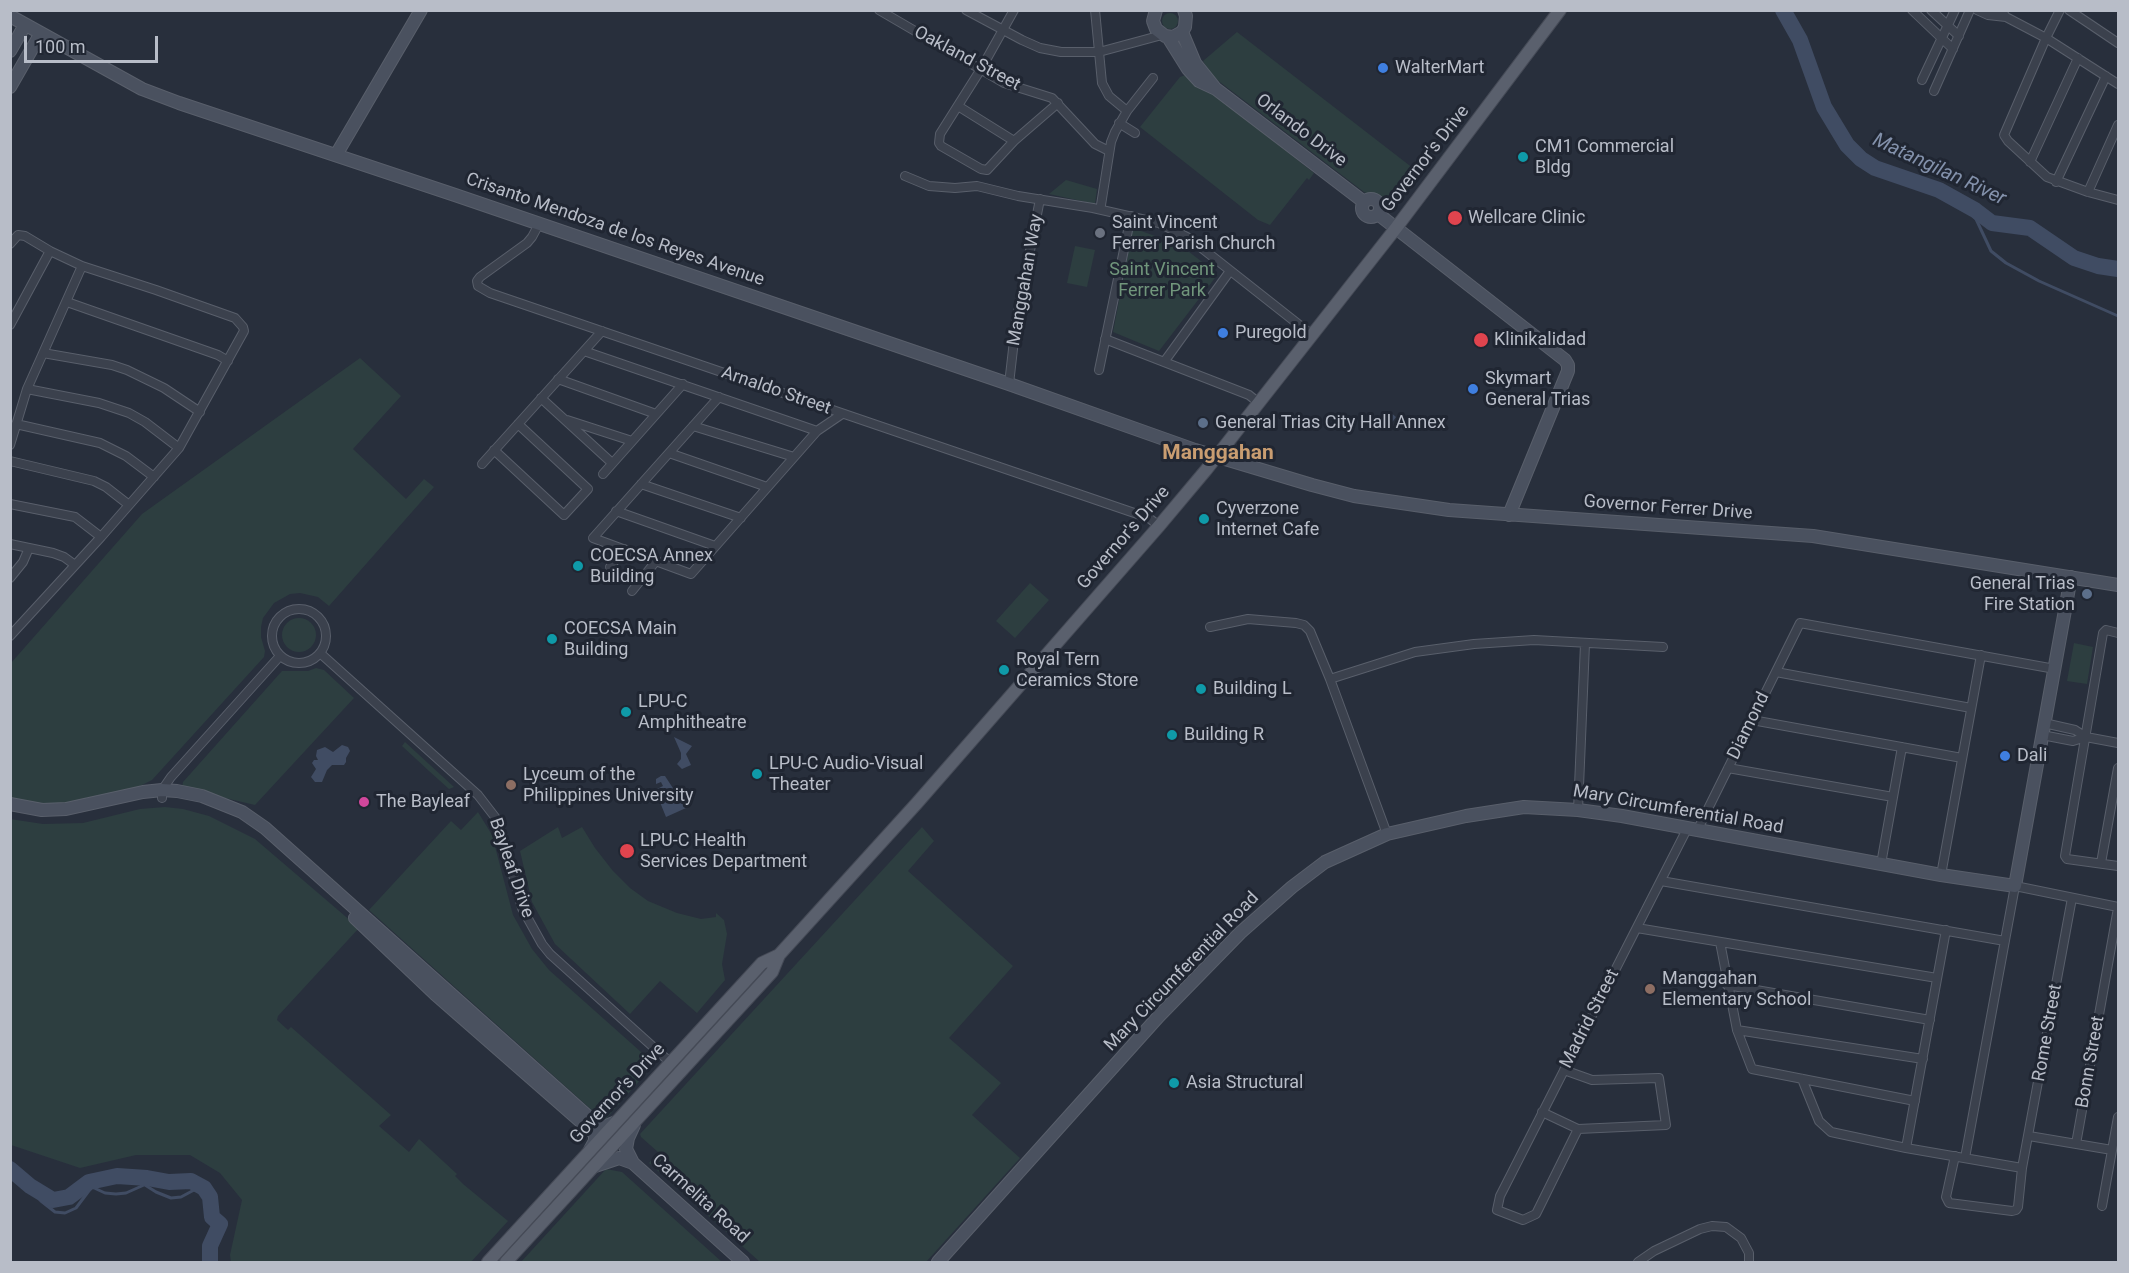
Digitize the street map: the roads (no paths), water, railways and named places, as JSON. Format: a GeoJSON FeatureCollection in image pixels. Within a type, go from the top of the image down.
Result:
{"type":"FeatureCollection","features":[{"type":"Feature","properties":{"kind":"main road","name":"Governor's Drive"},"geometry":{"type":"LineString","coordinates":[[488,1263],[762,963],[778,954],[916,804],[1159,526],[1217,456],[1396,228],[1560,10]]}},
{"type":"Feature","properties":{"kind":"main road","name":"Governor's Drive"},"geometry":{"type":"LineString","coordinates":[[506,1263],[772,972],[778,954]]}},
{"type":"Feature","properties":{"kind":"street"},"geometry":{"type":"LineString","coordinates":[[336,155],[421,10]]}},
{"type":"Feature","properties":{"kind":"street","name":"Oakland Street"},"geometry":{"type":"LineString","coordinates":[[879,10],[1004,83],[1052,98],[1095,144],[1109,151]]}},
{"type":"Feature","properties":{"kind":"street"},"geometry":{"type":"LineString","coordinates":[[966,10],[1002,31],[1040,48],[1061,52],[1099,52],[1123,47],[1161,32]]}},
{"type":"Feature","properties":{"kind":"street"},"geometry":{"type":"LineString","coordinates":[[1014,10],[981,69],[940,134],[939,143],[984,171],[991,168],[1014,141],[1058,103]]}},
{"type":"Feature","properties":{"kind":"street"},"geometry":{"type":"LineString","coordinates":[[1095,10],[1105,90],[1127,111]]}},
{"type":"Feature","properties":{"kind":"street"},"geometry":{"type":"LineString","coordinates":[[1156,10],[1154,16],[1161,32],[1173,37],[1182,32],[1186,21],[1184,10]]}},
{"type":"Feature","properties":{"kind":"street"},"geometry":{"type":"LineString","coordinates":[[1912,10],[1953,49]]}},
{"type":"Feature","properties":{"kind":"street"},"geometry":{"type":"LineString","coordinates":[[1931,10],[1959,36]]}},
{"type":"Feature","properties":{"kind":"street"},"geometry":{"type":"LineString","coordinates":[[1922,80],[1955,10]]}},
{"type":"Feature","properties":{"kind":"street"},"geometry":{"type":"LineString","coordinates":[[1934,91],[1970,10]]}},
{"type":"Feature","properties":{"kind":"street"},"geometry":{"type":"LineString","coordinates":[[1977,10],[1988,15],[2004,14],[2118,84]]}},
{"type":"Feature","properties":{"kind":"street"},"geometry":{"type":"LineString","coordinates":[[2060,10],[2004,135],[2030,162],[2056,182],[2118,198]]}},
{"type":"Feature","properties":{"kind":"street"},"geometry":{"type":"LineString","coordinates":[[2068,10],[2118,43]]}},
{"type":"Feature","properties":{"kind":"street","name":"Crisanto Mendoza de los Reyes Avenue"},"geometry":{"type":"LineString","coordinates":[[10,16],[142,89],[179,103],[1217,456]]}},
{"type":"Feature","properties":{"kind":"street"},"geometry":{"type":"LineString","coordinates":[[10,51],[25,25]]}},
{"type":"Feature","properties":{"kind":"street","name":"Orlando Drive"},"geometry":{"type":"LineString","coordinates":[[1161,32],[1200,81],[1216,89],[1364,202],[1369,199],[1376,201],[1380,207],[1378,214],[1396,228]]}},
{"type":"Feature","properties":{"kind":"street","name":"Orlando Drive"},"geometry":{"type":"LineString","coordinates":[[1182,32],[1196,63],[1216,89]]}},
{"type":"Feature","properties":{"kind":"street"},"geometry":{"type":"LineString","coordinates":[[10,87],[41,33]]}},
{"type":"Feature","properties":{"kind":"street"},"geometry":{"type":"LineString","coordinates":[[2030,162],[2078,58]]}},
{"type":"Feature","properties":{"kind":"street"},"geometry":{"type":"LineString","coordinates":[[2056,182],[2106,76]]}},
{"type":"Feature","properties":{"kind":"street"},"geometry":{"type":"LineString","coordinates":[[1101,205],[1111,142],[1119,123],[1153,78]]}},
{"type":"Feature","properties":{"kind":"street"},"geometry":{"type":"LineString","coordinates":[[958,106],[1014,141]]}},
{"type":"Feature","properties":{"kind":"street"},"geometry":{"type":"LineString","coordinates":[[1119,123],[1135,133]]}},
{"type":"Feature","properties":{"kind":"street"},"geometry":{"type":"LineString","coordinates":[[2088,192],[2118,125]]}},
{"type":"Feature","properties":{"kind":"street"},"geometry":{"type":"LineString","coordinates":[[905,176],[929,186],[955,188],[976,186],[1040,199]]}},
{"type":"Feature","properties":{"kind":"street","name":"Manggahan Way"},"geometry":{"type":"LineString","coordinates":[[1009,384],[1016,323],[1040,199],[1159,223],[1189,238],[1311,335]]}},
{"type":"Feature","properties":{"kind":"street"},"geometry":{"type":"LineString","coordinates":[[1099,370],[1131,216]]}},
{"type":"Feature","properties":{"kind":"street","name":"Arnaldo Street"},"geometry":{"type":"LineString","coordinates":[[539,224],[527,243],[480,277],[477,281],[478,286],[490,293],[1149,518],[1159,526]]}},
{"type":"Feature","properties":{"kind":"street"},"geometry":{"type":"LineString","coordinates":[[1396,228],[1565,360],[1568,365],[1568,371],[1509,515]]}},
{"type":"Feature","properties":{"kind":"street"},"geometry":{"type":"LineString","coordinates":[[10,244],[14,238],[22,235],[82,266],[235,318],[244,331],[179,448],[10,636]]}},
{"type":"Feature","properties":{"kind":"street"},"geometry":{"type":"LineString","coordinates":[[10,325],[50,251]]}},
{"type":"Feature","properties":{"kind":"street"},"geometry":{"type":"LineString","coordinates":[[10,445],[27,389],[82,266]]}},
{"type":"Feature","properties":{"kind":"street"},"geometry":{"type":"LineString","coordinates":[[1164,362],[1230,271]]}},
{"type":"Feature","properties":{"kind":"street"},"geometry":{"type":"LineString","coordinates":[[67,302],[218,355],[228,362]]}},
{"type":"Feature","properties":{"kind":"street"},"geometry":{"type":"LineString","coordinates":[[482,464],[602,331]]}},
{"type":"Feature","properties":{"kind":"street"},"geometry":{"type":"LineString","coordinates":[[1105,339],[1249,395],[1259,403]]}},
{"type":"Feature","properties":{"kind":"street"},"geometry":{"type":"LineString","coordinates":[[584,351],[817,431]]}},
{"type":"Feature","properties":{"kind":"street"},"geometry":{"type":"LineString","coordinates":[[43,353],[112,365],[127,370],[156,383],[200,412]]}},
{"type":"Feature","properties":{"kind":"street"},"geometry":{"type":"LineString","coordinates":[[558,379],[656,414]]}},
{"type":"Feature","properties":{"kind":"street"},"geometry":{"type":"LineString","coordinates":[[603,474],[683,384]]}},
{"type":"Feature","properties":{"kind":"street"},"geometry":{"type":"LineString","coordinates":[[27,389],[99,403],[129,413],[145,422],[179,448]]}},
{"type":"Feature","properties":{"kind":"street"},"geometry":{"type":"LineString","coordinates":[[719,397],[592,538],[691,574],[817,431],[842,414]]}},
{"type":"Feature","properties":{"kind":"street"},"geometry":{"type":"LineString","coordinates":[[541,398],[612,463]]}},
{"type":"Feature","properties":{"kind":"street"},"geometry":{"type":"LineString","coordinates":[[563,418],[632,441]]}},
{"type":"Feature","properties":{"kind":"street"},"geometry":{"type":"LineString","coordinates":[[16,424],[100,443],[126,456],[154,477]]}},
{"type":"Feature","properties":{"kind":"street"},"geometry":{"type":"LineString","coordinates":[[494,450],[564,515],[588,489],[518,424]]}},
{"type":"Feature","properties":{"kind":"street"},"geometry":{"type":"LineString","coordinates":[[693,426],[794,457]]}},
{"type":"Feature","properties":{"kind":"street"},"geometry":{"type":"LineString","coordinates":[[669,453],[767,487]]}},
{"type":"Feature","properties":{"kind":"street","name":"Governor Ferrer Drive"},"geometry":{"type":"LineString","coordinates":[[1217,456],[1354,496],[1449,510],[1813,536],[2118,585]]}},
{"type":"Feature","properties":{"kind":"street"},"geometry":{"type":"LineString","coordinates":[[10,461],[94,481],[106,487],[129,505]]}},
{"type":"Feature","properties":{"kind":"street"},"geometry":{"type":"LineString","coordinates":[[641,484],[741,518]]}},
{"type":"Feature","properties":{"kind":"street"},"geometry":{"type":"LineString","coordinates":[[10,504],[75,517],[101,537]]}},
{"type":"Feature","properties":{"kind":"street"},"geometry":{"type":"LineString","coordinates":[[616,511],[715,546]]}},
{"type":"Feature","properties":{"kind":"street"},"geometry":{"type":"LineString","coordinates":[[10,544],[53,553],[75,565]]}},
{"type":"Feature","properties":{"kind":"street"},"geometry":{"type":"LineString","coordinates":[[10,578],[23,562],[29,548]]}},
{"type":"Feature","properties":{"kind":"street"},"geometry":{"type":"LineString","coordinates":[[610,567],[624,549]]}},
{"type":"Feature","properties":{"kind":"street"},"geometry":{"type":"LineString","coordinates":[[632,591],[656,561]]}},
{"type":"Feature","properties":{"kind":"street"},"geometry":{"type":"LineString","coordinates":[[1965,1158],[2072,577]]}},
{"type":"Feature","properties":{"kind":"street"},"geometry":{"type":"LineString","coordinates":[[297,609],[313,613],[324,625],[326,637],[320,653],[314,659],[301,663],[292,662],[280,656],[272,642],[274,625],[285,613],[297,609]]}},
{"type":"Feature","properties":{"kind":"street"},"geometry":{"type":"LineString","coordinates":[[1210,627],[1248,619],[1304,625],[1310,631],[1387,834]]}},
{"type":"Feature","properties":{"kind":"street","name":"Diamond"},"geometry":{"type":"LineString","coordinates":[[1692,830],[1728,768],[1798,626],[1803,623],[1981,655]]}},
{"type":"Feature","properties":{"kind":"street"},"geometry":{"type":"LineString","coordinates":[[2118,633],[2106,630],[2103,633],[2065,855],[2067,859],[2118,866]]}},
{"type":"Feature","properties":{"kind":"street"},"geometry":{"type":"LineString","coordinates":[[1330,679],[1416,652],[1474,644],[1534,640],[1663,647]]}},
{"type":"Feature","properties":{"kind":"street"},"geometry":{"type":"LineString","coordinates":[[1578,810],[1585,644]]}},
{"type":"Feature","properties":{"kind":"street","name":"Bayleaf Drive"},"geometry":{"type":"LineString","coordinates":[[320,653],[478,795],[495,817],[508,852],[522,908],[542,944],[550,954],[671,1063]]}},
{"type":"Feature","properties":{"kind":"street"},"geometry":{"type":"LineString","coordinates":[[1941,875],[1981,655],[2055,669]]}},
{"type":"Feature","properties":{"kind":"street"},"geometry":{"type":"LineString","coordinates":[[162,794],[171,777],[280,656]]}},
{"type":"Feature","properties":{"kind":"street"},"geometry":{"type":"LineString","coordinates":[[1776,672],[1971,708]]}},
{"type":"Feature","properties":{"kind":"street"},"geometry":{"type":"LineString","coordinates":[[1752,720],[1962,758]]}},
{"type":"Feature","properties":{"kind":"street"},"geometry":{"type":"LineString","coordinates":[[2043,729],[2075,730],[2086,737],[2118,743]]}},
{"type":"Feature","properties":{"kind":"street"},"geometry":{"type":"LineString","coordinates":[[1881,864],[1902,747]]}},
{"type":"Feature","properties":{"kind":"street"},"geometry":{"type":"LineString","coordinates":[[1728,768],[1893,797]]}},
{"type":"Feature","properties":{"kind":"street"},"geometry":{"type":"LineString","coordinates":[[2101,863],[2118,768]]}},
{"type":"Feature","properties":{"kind":"street"},"geometry":{"type":"LineString","coordinates":[[10,812],[34,818],[54,818],[177,791],[202,796],[254,819],[601,1128],[616,1122]]}},
{"type":"Feature","properties":{"kind":"street"},"geometry":{"type":"LineString","coordinates":[[10,804],[35,810],[66,809],[143,792],[189,800],[236,818],[259,832],[349,912],[435,994],[595,1134],[590,1150]]}},
{"type":"Feature","properties":{"kind":"street","name":"Mary Circumferential Road"},"geometry":{"type":"LineString","coordinates":[[938,1263],[1159,1016],[1240,933],[1292,886],[1325,862],[1387,834],[1466,816],[1524,807],[1578,810],[1622,816],[1941,875],[2015,886],[2118,908]]}},
{"type":"Feature","properties":{"kind":"street","name":"Madrid Street"},"geometry":{"type":"LineString","coordinates":[[1578,1129],[1536,1214],[1523,1220],[1497,1210],[1500,1196],[1660,881],[1692,830]]}},
{"type":"Feature","properties":{"kind":"street"},"geometry":{"type":"LineString","coordinates":[[1660,881],[2004,941]]}},
{"type":"Feature","properties":{"kind":"street","name":"Rome Street"},"geometry":{"type":"LineString","coordinates":[[1955,1156],[1946,1197],[1949,1203],[2016,1210],[2072,898]]}},
{"type":"Feature","properties":{"kind":"street","name":"Bonn Street"},"geometry":{"type":"LineString","coordinates":[[2076,1144],[2118,908]]}},
{"type":"Feature","properties":{"kind":"street"},"geometry":{"type":"LineString","coordinates":[[1636,928],[1937,978]]}},
{"type":"Feature","properties":{"kind":"street"},"geometry":{"type":"LineString","coordinates":[[1906,1148],[1946,930]]}},
{"type":"Feature","properties":{"kind":"street"},"geometry":{"type":"LineString","coordinates":[[1720,942],[1737,1030],[1752,1069],[1915,1101]]}},
{"type":"Feature","properties":{"kind":"street"},"geometry":{"type":"LineString","coordinates":[[1727,985],[1930,1020]]}},
{"type":"Feature","properties":{"kind":"street"},"geometry":{"type":"LineString","coordinates":[[1737,1030],[1923,1059]]}},
{"type":"Feature","properties":{"kind":"street"},"geometry":{"type":"LineString","coordinates":[[1542,1112],[1578,1129],[1666,1125],[1659,1078],[1592,1080],[1564,1070]]}},
{"type":"Feature","properties":{"kind":"street"},"geometry":{"type":"LineString","coordinates":[[1802,1079],[1819,1121],[1831,1132],[1906,1148],[2022,1168]]}},
{"type":"Feature","properties":{"kind":"street"},"geometry":{"type":"LineString","coordinates":[[2102,1206],[2118,1117]]}},
{"type":"Feature","properties":{"kind":"street"},"geometry":{"type":"LineString","coordinates":[[633,1163],[626,1149],[628,1138],[637,1119]]}},
{"type":"Feature","properties":{"kind":"street"},"geometry":{"type":"LineString","coordinates":[[2029,1136],[2112,1150]]}},
{"type":"Feature","properties":{"kind":"street"},"geometry":{"type":"LineString","coordinates":[[593,1166],[619,1158],[633,1163]]}},
{"type":"Feature","properties":{"kind":"street","name":"Carmelita Road"},"geometry":{"type":"LineString","coordinates":[[633,1163],[743,1263]]}},
{"type":"Feature","properties":{"kind":"street"},"geometry":{"type":"LineString","coordinates":[[1638,1263],[1654,1251],[1700,1229],[1712,1226],[1726,1227],[1741,1238],[1749,1253],[1749,1263]]}},
{"type":"Feature","properties":{"kind":"water"},"geometry":{"type":"Polygon","coordinates":[[[1389,411],[1396,417],[1388,428],[1380,422],[1389,411]]]}},
{"type":"Feature","properties":{"kind":"water"},"geometry":{"type":"Polygon","coordinates":[[[674,737],[692,746],[686,754],[691,765],[682,769],[677,764],[681,759],[681,753],[674,737]]]}},
{"type":"Feature","properties":{"kind":"water"},"geometry":{"type":"Polygon","coordinates":[[[342,745],[348,747],[350,751],[344,765],[332,765],[322,782],[315,782],[311,777],[316,769],[312,763],[318,760],[317,750],[325,747],[333,752],[342,745]]]}},
{"type":"Feature","properties":{"kind":"water"},"geometry":{"type":"Polygon","coordinates":[[[665,776],[686,808],[666,817],[655,790],[663,786],[661,782],[656,784],[656,779],[665,776]]]}},
{"type":"Feature","properties":{"kind":"waterway","name":"Matangilan River"},"geometry":{"type":"LineString","coordinates":[[1783,10],[1800,40],[1824,107],[1847,145],[1861,159],[1875,168],[1939,190],[1975,210],[1992,223],[2030,228],[2074,258],[2098,266],[2118,269]]}},
{"type":"Feature","properties":{"kind":"waterway"},"geometry":{"type":"LineString","coordinates":[[1961,203],[1976,219],[1991,251],[2006,263],[2039,281],[2118,316]]}},
{"type":"Feature","properties":{"kind":"waterway"},"geometry":{"type":"LineString","coordinates":[[10,1169],[30,1186],[53,1200],[69,1197],[89,1182],[117,1176],[169,1182],[191,1181],[204,1188],[210,1197],[212,1217],[220,1224],[210,1246],[210,1262]]}},
{"type":"Feature","properties":{"kind":"waterway"},"geometry":{"type":"LineString","coordinates":[[131,1176],[156,1192],[171,1198],[181,1197],[194,1190],[206,1190]]}},
{"type":"Feature","properties":{"kind":"waterway"},"geometry":{"type":"LineString","coordinates":[[26,1182],[41,1201],[55,1212],[65,1213],[76,1208],[97,1180]]}},
{"type":"Feature","properties":{"kind":"waterway"},"geometry":{"type":"LineString","coordinates":[[80,1189],[92,1187],[105,1193],[116,1194],[126,1193],[144,1185]]}},
{"type":"Feature","properties":{"kind":"place","name":"WalterMart"},"geometry":{"type":"Point","coordinates":[1383,68]}},
{"type":"Feature","properties":{"kind":"place","name":"CM1 Commercial Bldg"},"geometry":{"type":"Point","coordinates":[1523,157]}},
{"type":"Feature","properties":{"kind":"place","name":"Wellcare Clinic"},"geometry":{"type":"Point","coordinates":[1455,218]}},
{"type":"Feature","properties":{"kind":"place","name":"Saint Vincent Ferrer Parish Church"},"geometry":{"type":"Point","coordinates":[1100,233]}},
{"type":"Feature","properties":{"kind":"place","name":"Puregold"},"geometry":{"type":"Point","coordinates":[1223,333]}},
{"type":"Feature","properties":{"kind":"place","name":"Klinikalidad"},"geometry":{"type":"Point","coordinates":[1481,340]}},
{"type":"Feature","properties":{"kind":"place","name":"Skymart General Trias"},"geometry":{"type":"Point","coordinates":[1473,389]}},
{"type":"Feature","properties":{"kind":"place","name":"General Trias City Hall Annex"},"geometry":{"type":"Point","coordinates":[1203,423]}},
{"type":"Feature","properties":{"kind":"place","name":"Cyverzone Internet Cafe"},"geometry":{"type":"Point","coordinates":[1204,519]}},
{"type":"Feature","properties":{"kind":"place","name":"COECSA Annex Building"},"geometry":{"type":"Point","coordinates":[578,566]}},
{"type":"Feature","properties":{"kind":"place","name":"General Trias Fire Station"},"geometry":{"type":"Point","coordinates":[2087,594]}},
{"type":"Feature","properties":{"kind":"place","name":"COECSA Main Building"},"geometry":{"type":"Point","coordinates":[552,639]}},
{"type":"Feature","properties":{"kind":"place","name":"Royal Tern Ceramics Store"},"geometry":{"type":"Point","coordinates":[1004,670]}},
{"type":"Feature","properties":{"kind":"place","name":"Building L"},"geometry":{"type":"Point","coordinates":[1201,689]}},
{"type":"Feature","properties":{"kind":"place","name":"LPU-C Amphitheatre"},"geometry":{"type":"Point","coordinates":[626,712]}},
{"type":"Feature","properties":{"kind":"place","name":"Building R"},"geometry":{"type":"Point","coordinates":[1172,735]}},
{"type":"Feature","properties":{"kind":"place","name":"Dali"},"geometry":{"type":"Point","coordinates":[2005,756]}},
{"type":"Feature","properties":{"kind":"place","name":"LPU-C Audio-Visual Theater"},"geometry":{"type":"Point","coordinates":[757,774]}},
{"type":"Feature","properties":{"kind":"place","name":"Lyceum of the Philippines University"},"geometry":{"type":"Point","coordinates":[511,785]}},
{"type":"Feature","properties":{"kind":"place","name":"The Bayleaf"},"geometry":{"type":"Point","coordinates":[364,802]}},
{"type":"Feature","properties":{"kind":"place","name":"LPU-C Health Services Department"},"geometry":{"type":"Point","coordinates":[627,851]}},
{"type":"Feature","properties":{"kind":"place","name":"Manggahan Elementary School"},"geometry":{"type":"Point","coordinates":[1650,989]}},
{"type":"Feature","properties":{"kind":"place","name":"Asia Structural"},"geometry":{"type":"Point","coordinates":[1174,1083]}},
{"type":"Feature","properties":{"kind":"district","name":"Manggahan"},"geometry":{"type":"Point","coordinates":[1218,454]}},
{"type":"Feature","properties":{"kind":"park label","name":"Saint Vincent Ferrer Park"},"geometry":{"type":"Point","coordinates":[1162,280]}}]}
